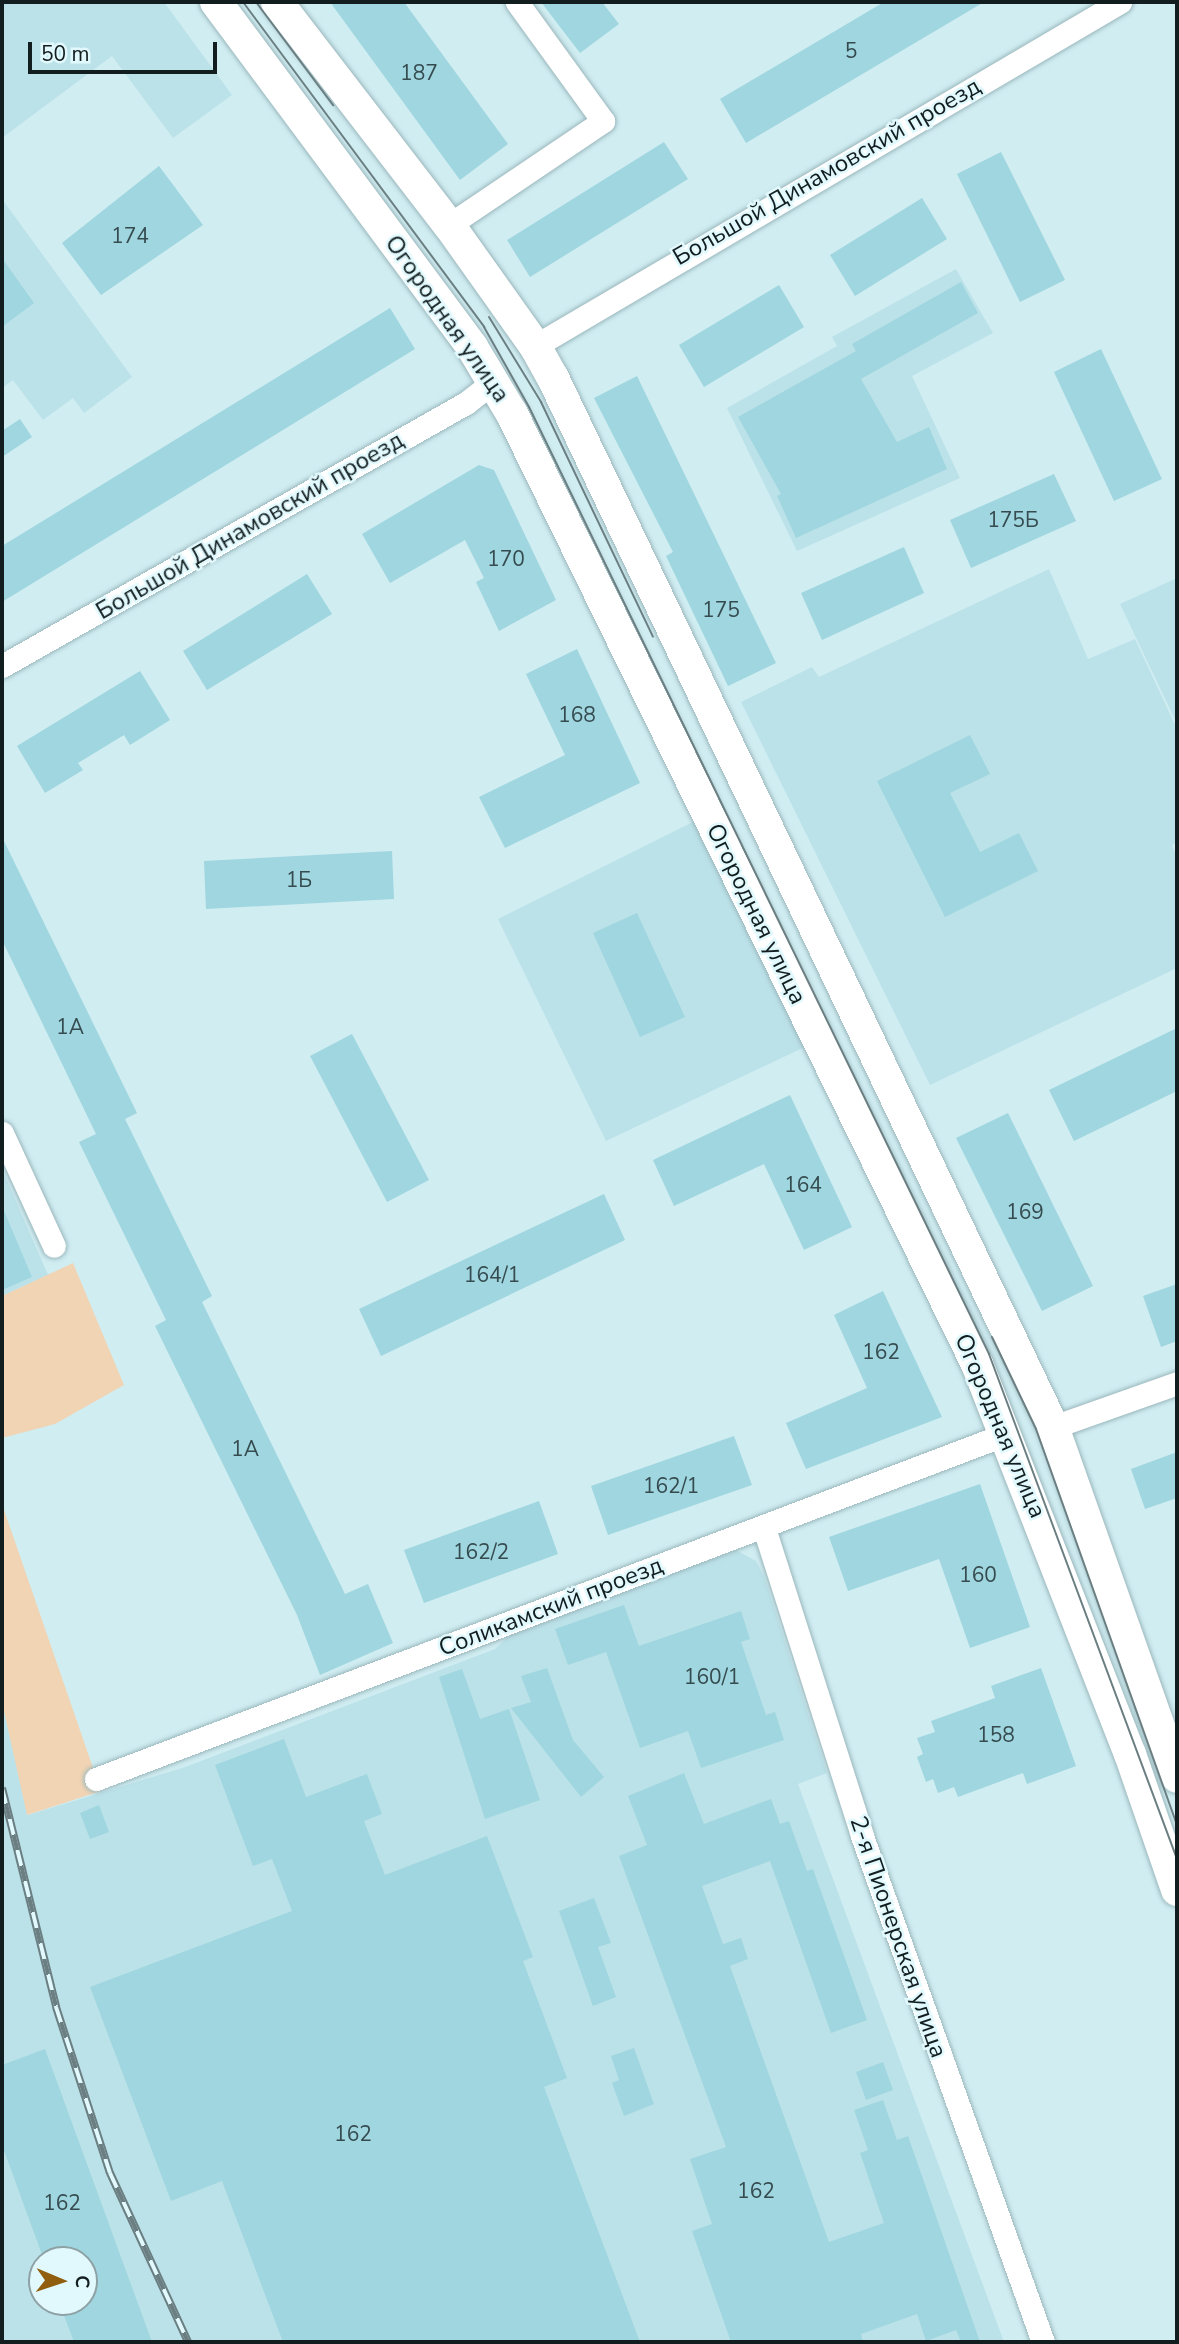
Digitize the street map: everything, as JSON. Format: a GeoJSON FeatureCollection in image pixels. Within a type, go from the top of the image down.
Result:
{"type":"FeatureCollection","features":[{"type":"Feature","properties":{"kind":"street","name":"Огородная улица"},"geometry":{"type":"LineString","coordinates":[[216,2],[494,380],[976,1364],[1006,1434],[1130,1754],[1177,1890]]}},
{"type":"Feature","properties":{"kind":"street","name":"Огородная улица"},"geometry":{"type":"LineString","coordinates":[[277,2],[449,225],[535,346],[1053,1427],[1177,1777]]}},
{"type":"Feature","properties":{"kind":"street"},"geometry":{"type":"LineString","coordinates":[[449,225],[603,121],[517,2]]}},
{"type":"Feature","properties":{"kind":"street","name":"Большой Динамовский проезд"},"geometry":{"type":"LineString","coordinates":[[535,346],[1121,2]]}},
{"type":"Feature","properties":{"kind":"street","name":"Большой Динамовский проезд"},"geometry":{"type":"LineString","coordinates":[[2,666],[466,403],[494,380]]}},
{"type":"Feature","properties":{"kind":"street"},"geometry":{"type":"LineString","coordinates":[[2,1133],[54,1247]]}},
{"type":"Feature","properties":{"kind":"street"},"geometry":{"type":"LineString","coordinates":[[1053,1427],[1177,1383]]}},
{"type":"Feature","properties":{"kind":"street","name":"Соликамский проезд"},"geometry":{"type":"LineString","coordinates":[[96,1779],[764,1528],[1006,1434]]}},
{"type":"Feature","properties":{"kind":"street","name":"2-я Пионерская улица"},"geometry":{"type":"LineString","coordinates":[[764,1528],[862,1836],[1043,2342]]}},
{"type":"Feature","properties":{"kind":"shaded area"},"geometry":{"type":"Polygon","coordinates":[[[2,2],[164,2],[232,95],[173,138],[112,56],[2,138],[2,2]]]}},
{"type":"Feature","properties":{"kind":"shaded area"},"geometry":{"type":"Polygon","coordinates":[[[2,199],[132,377],[84,413],[73,398],[43,420],[13,380],[2,388],[2,199]]]}},
{"type":"Feature","properties":{"kind":"shaded area"},"geometry":{"type":"Polygon","coordinates":[[[956,269],[993,333],[912,376],[960,478],[797,551],[727,408],[837,346],[832,337],[956,269]]]}},
{"type":"Feature","properties":{"kind":"shaded area"},"geometry":{"type":"Polygon","coordinates":[[[1049,569],[1088,659],[1135,639],[1177,729],[1177,843],[1172,845],[1177,858],[1177,968],[930,1085],[741,702],[812,667],[819,677],[1049,569]]]}},
{"type":"Feature","properties":{"kind":"shaded area"},"geometry":{"type":"Polygon","coordinates":[[[1177,578],[1177,724],[1120,604],[1177,578]]]}},
{"type":"Feature","properties":{"kind":"shaded area"},"geometry":{"type":"Polygon","coordinates":[[[699,819],[809,1045],[606,1141],[498,919],[699,819]]]}},
{"type":"Feature","properties":{"kind":"shaded area"},"geometry":{"type":"Polygon","coordinates":[[[2,1169],[48,1275],[2,1296],[2,1169]]]}},
{"type":"Feature","properties":{"kind":"shaded area"},"geometry":{"type":"Polygon","coordinates":[[[73,1263],[124,1385],[55,1424],[2,1438],[2,1296],[73,1263]]]}},
{"type":"Feature","properties":{"kind":"shaded area"},"geometry":{"type":"Polygon","coordinates":[[[2,1504],[101,1791],[27,1815],[2,1702],[2,1504]]]}},
{"type":"Feature","properties":{"kind":"shaded area"},"geometry":{"type":"Polygon","coordinates":[[[736,1550],[756,1561],[764,1576],[827,1773],[798,1784],[1004,2342],[2,2342],[2,1702],[28,1815],[185,1767],[495,1649],[514,1631],[736,1550]]]}},
{"type":"Feature","properties":{"kind":"building"},"geometry":{"type":"Polygon","coordinates":[[[330,2],[404,2],[508,144],[460,180],[330,2]]]}},
{"type":"Feature","properties":{"kind":"building"},"geometry":{"type":"Polygon","coordinates":[[[541,2],[602,2],[619,24],[580,53],[541,2]]]}},
{"type":"Feature","properties":{"kind":"building"},"geometry":{"type":"Polygon","coordinates":[[[884,2],[984,2],[746,143],[720,99],[884,2]]]}},
{"type":"Feature","properties":{"kind":"building"},"geometry":{"type":"Polygon","coordinates":[[[664,142],[688,179],[530,277],[507,240],[664,142]]]}},
{"type":"Feature","properties":{"kind":"building"},"geometry":{"type":"Polygon","coordinates":[[[1001,152],[1065,280],[1020,302],[957,174],[1001,152]]]}},
{"type":"Feature","properties":{"kind":"building"},"geometry":{"type":"Polygon","coordinates":[[[159,166],[203,225],[101,295],[62,243],[159,166]]]}},
{"type":"Feature","properties":{"kind":"building"},"geometry":{"type":"Polygon","coordinates":[[[922,198],[947,239],[855,296],[830,255],[922,198]]]}},
{"type":"Feature","properties":{"kind":"building"},"geometry":{"type":"Polygon","coordinates":[[[2,258],[34,303],[2,327],[2,258]]]}},
{"type":"Feature","properties":{"kind":"building"},"geometry":{"type":"Polygon","coordinates":[[[961,282],[978,313],[861,379],[897,442],[929,427],[947,469],[796,538],[777,496],[781,494],[738,417],[856,351],[852,344],[961,282]]]}},
{"type":"Feature","properties":{"kind":"building"},"geometry":{"type":"Polygon","coordinates":[[[779,285],[804,327],[704,387],[679,345],[779,285]]]}},
{"type":"Feature","properties":{"kind":"building"},"geometry":{"type":"Polygon","coordinates":[[[390,308],[415,349],[2,602],[2,546],[390,308]]]}},
{"type":"Feature","properties":{"kind":"building"},"geometry":{"type":"Polygon","coordinates":[[[1101,349],[1162,479],[1114,501],[1054,372],[1101,349]]]}},
{"type":"Feature","properties":{"kind":"building"},"geometry":{"type":"Polygon","coordinates":[[[637,376],[776,663],[728,686],[666,556],[673,552],[594,398],[637,376]]]}},
{"type":"Feature","properties":{"kind":"building"},"geometry":{"type":"Polygon","coordinates":[[[20,419],[32,437],[2,457],[2,431],[20,419]]]}},
{"type":"Feature","properties":{"kind":"building"},"geometry":{"type":"Polygon","coordinates":[[[479,465],[494,470],[556,600],[499,631],[476,582],[484,578],[465,540],[390,583],[362,534],[479,465]]]}},
{"type":"Feature","properties":{"kind":"building"},"geometry":{"type":"Polygon","coordinates":[[[1054,474],[1076,521],[971,568],[950,520],[1054,474]]]}},
{"type":"Feature","properties":{"kind":"building"},"geometry":{"type":"Polygon","coordinates":[[[904,547],[924,593],[822,640],[801,593],[904,547]]]}},
{"type":"Feature","properties":{"kind":"building"},"geometry":{"type":"Polygon","coordinates":[[[307,574],[332,614],[207,690],[183,651],[307,574]]]}},
{"type":"Feature","properties":{"kind":"building"},"geometry":{"type":"Polygon","coordinates":[[[577,649],[640,783],[505,848],[479,797],[565,755],[526,674],[577,649]]]}},
{"type":"Feature","properties":{"kind":"building"},"geometry":{"type":"Polygon","coordinates":[[[140,671],[170,720],[130,745],[124,735],[78,763],[83,770],[45,793],[17,746],[140,671]]]}},
{"type":"Feature","properties":{"kind":"building"},"geometry":{"type":"Polygon","coordinates":[[[970,735],[990,774],[950,793],[980,852],[1019,833],[1038,871],[945,917],[877,781],[970,735]]]}},
{"type":"Feature","properties":{"kind":"building"},"geometry":{"type":"Polygon","coordinates":[[[2,837],[137,1113],[125,1119],[212,1296],[202,1302],[345,1594],[368,1584],[393,1643],[320,1675],[297,1615],[155,1326],[166,1320],[79,1142],[96,1134],[2,940],[2,837]]]}},
{"type":"Feature","properties":{"kind":"building"},"geometry":{"type":"Polygon","coordinates":[[[392,851],[394,899],[206,909],[204,861],[392,851]]]}},
{"type":"Feature","properties":{"kind":"building"},"geometry":{"type":"Polygon","coordinates":[[[637,913],[685,1017],[640,1037],[593,933],[637,913]]]}},
{"type":"Feature","properties":{"kind":"building"},"geometry":{"type":"Polygon","coordinates":[[[1177,1028],[1177,1091],[1074,1141],[1049,1090],[1177,1028]]]}},
{"type":"Feature","properties":{"kind":"building"},"geometry":{"type":"Polygon","coordinates":[[[352,1034],[429,1180],[387,1202],[310,1056],[352,1034]]]}},
{"type":"Feature","properties":{"kind":"building"},"geometry":{"type":"Polygon","coordinates":[[[790,1095],[852,1227],[804,1250],[764,1164],[674,1206],[653,1160],[790,1095]]]}},
{"type":"Feature","properties":{"kind":"building"},"geometry":{"type":"Polygon","coordinates":[[[1008,1113],[1093,1286],[1042,1311],[956,1138],[1008,1113]]]}},
{"type":"Feature","properties":{"kind":"building"},"geometry":{"type":"Polygon","coordinates":[[[604,1194],[625,1240],[381,1356],[359,1309],[604,1194]]]}},
{"type":"Feature","properties":{"kind":"building"},"geometry":{"type":"Polygon","coordinates":[[[2,1206],[32,1277],[2,1290],[2,1206]]]}},
{"type":"Feature","properties":{"kind":"building"},"geometry":{"type":"Polygon","coordinates":[[[1177,1284],[1177,1341],[1161,1347],[1143,1296],[1177,1284]]]}},
{"type":"Feature","properties":{"kind":"building"},"geometry":{"type":"Polygon","coordinates":[[[883,1291],[942,1417],[806,1469],[786,1423],[867,1388],[834,1315],[883,1291]]]}},
{"type":"Feature","properties":{"kind":"building"},"geometry":{"type":"Polygon","coordinates":[[[734,1436],[752,1485],[608,1535],[591,1486],[734,1436]]]}},
{"type":"Feature","properties":{"kind":"building"},"geometry":{"type":"Polygon","coordinates":[[[1177,1452],[1177,1498],[1145,1509],[1131,1469],[1177,1452]]]}},
{"type":"Feature","properties":{"kind":"building"},"geometry":{"type":"Polygon","coordinates":[[[980,1484],[1030,1627],[970,1648],[939,1559],[848,1591],[829,1537],[980,1484]]]}},
{"type":"Feature","properties":{"kind":"building"},"geometry":{"type":"Polygon","coordinates":[[[539,1501],[558,1554],[424,1603],[404,1550],[539,1501]]]}},
{"type":"Feature","properties":{"kind":"building"},"geometry":{"type":"Polygon","coordinates":[[[624,1605],[639,1646],[741,1611],[750,1639],[741,1642],[766,1715],[775,1712],[784,1740],[701,1768],[688,1731],[640,1748],[606,1652],[568,1665],[555,1629],[624,1605]]]}},
{"type":"Feature","properties":{"kind":"building"},"geometry":{"type":"Polygon","coordinates":[[[547,1668],[573,1740],[604,1777],[581,1797],[511,1708],[531,1702],[521,1676],[547,1668]]]}},
{"type":"Feature","properties":{"kind":"building"},"geometry":{"type":"Polygon","coordinates":[[[1041,1668],[1076,1766],[1027,1784],[1023,1773],[958,1797],[954,1787],[938,1793],[933,1779],[926,1782],[917,1757],[923,1754],[917,1738],[935,1732],[931,1721],[995,1698],[991,1686],[1041,1668]]]}},
{"type":"Feature","properties":{"kind":"building"},"geometry":{"type":"Polygon","coordinates":[[[462,1669],[480,1719],[509,1709],[540,1800],[485,1819],[439,1677],[462,1669]]]}},
{"type":"Feature","properties":{"kind":"building"},"geometry":{"type":"Polygon","coordinates":[[[284,1739],[306,1797],[367,1774],[382,1814],[364,1821],[385,1875],[487,1836],[533,1957],[523,1961],[567,2078],[544,2087],[640,2342],[283,2342],[222,2181],[171,2201],[90,1987],[292,1911],[272,1859],[253,1866],[215,1765],[284,1739]]]}},
{"type":"Feature","properties":{"kind":"building"},"geometry":{"type":"Polygon","coordinates":[[[684,1773],[704,1824],[771,1799],[780,1824],[789,1821],[807,1871],[813,1869],[867,2020],[831,2033],[770,1861],[702,1886],[723,1944],[741,1938],[748,1959],[730,1966],[829,2242],[884,2223],[860,2153],[868,2150],[854,2110],[883,2100],[897,2140],[908,2136],[980,2342],[961,2342],[956,2330],[926,2341],[917,2314],[861,2334],[863,2342],[731,2342],[692,2231],[712,2224],[690,2159],[726,2147],[619,1856],[647,1845],[628,1796],[684,1773]]]}},
{"type":"Feature","properties":{"kind":"building"},"geometry":{"type":"Polygon","coordinates":[[[99,1805],[109,1832],[90,1839],[80,1813],[99,1805]]]}},
{"type":"Feature","properties":{"kind":"building"},"geometry":{"type":"Polygon","coordinates":[[[594,1898],[611,1943],[598,1947],[616,1997],[593,2006],[559,1911],[594,1898]]]}},
{"type":"Feature","properties":{"kind":"building"},"geometry":{"type":"Polygon","coordinates":[[[634,2048],[654,2104],[624,2116],[612,2083],[619,2080],[611,2056],[634,2048]]]}},
{"type":"Feature","properties":{"kind":"building"},"geometry":{"type":"Polygon","coordinates":[[[45,2049],[152,2342],[74,2342],[64,2316],[98,2316],[98,2246],[39,2246],[2,2145],[2,2065],[45,2049]]]}},
{"type":"Feature","properties":{"kind":"building"},"geometry":{"type":"Polygon","coordinates":[[[883,2062],[893,2090],[866,2100],[856,2072],[883,2062]]]}},
{"type":"Feature","properties":{"kind":"tram line"},"geometry":{"type":"LineString","coordinates":[[243,2],[484,327],[529,407],[989,1354],[1177,1859]]}},
{"type":"Feature","properties":{"kind":"tram line"},"geometry":{"type":"LineString","coordinates":[[256,2],[333,105]]}},
{"type":"Feature","properties":{"kind":"tram line"},"geometry":{"type":"LineString","coordinates":[[489,317],[541,402],[653,637]]}},
{"type":"Feature","properties":{"kind":"tram line"},"geometry":{"type":"LineString","coordinates":[[992,1337],[1036,1429],[1177,1824]]}},
{"type":"Feature","properties":{"kind":"railway"},"geometry":{"type":"LineString","coordinates":[[2,1788],[56,2007],[110,2173],[188,2342]]}}]}
